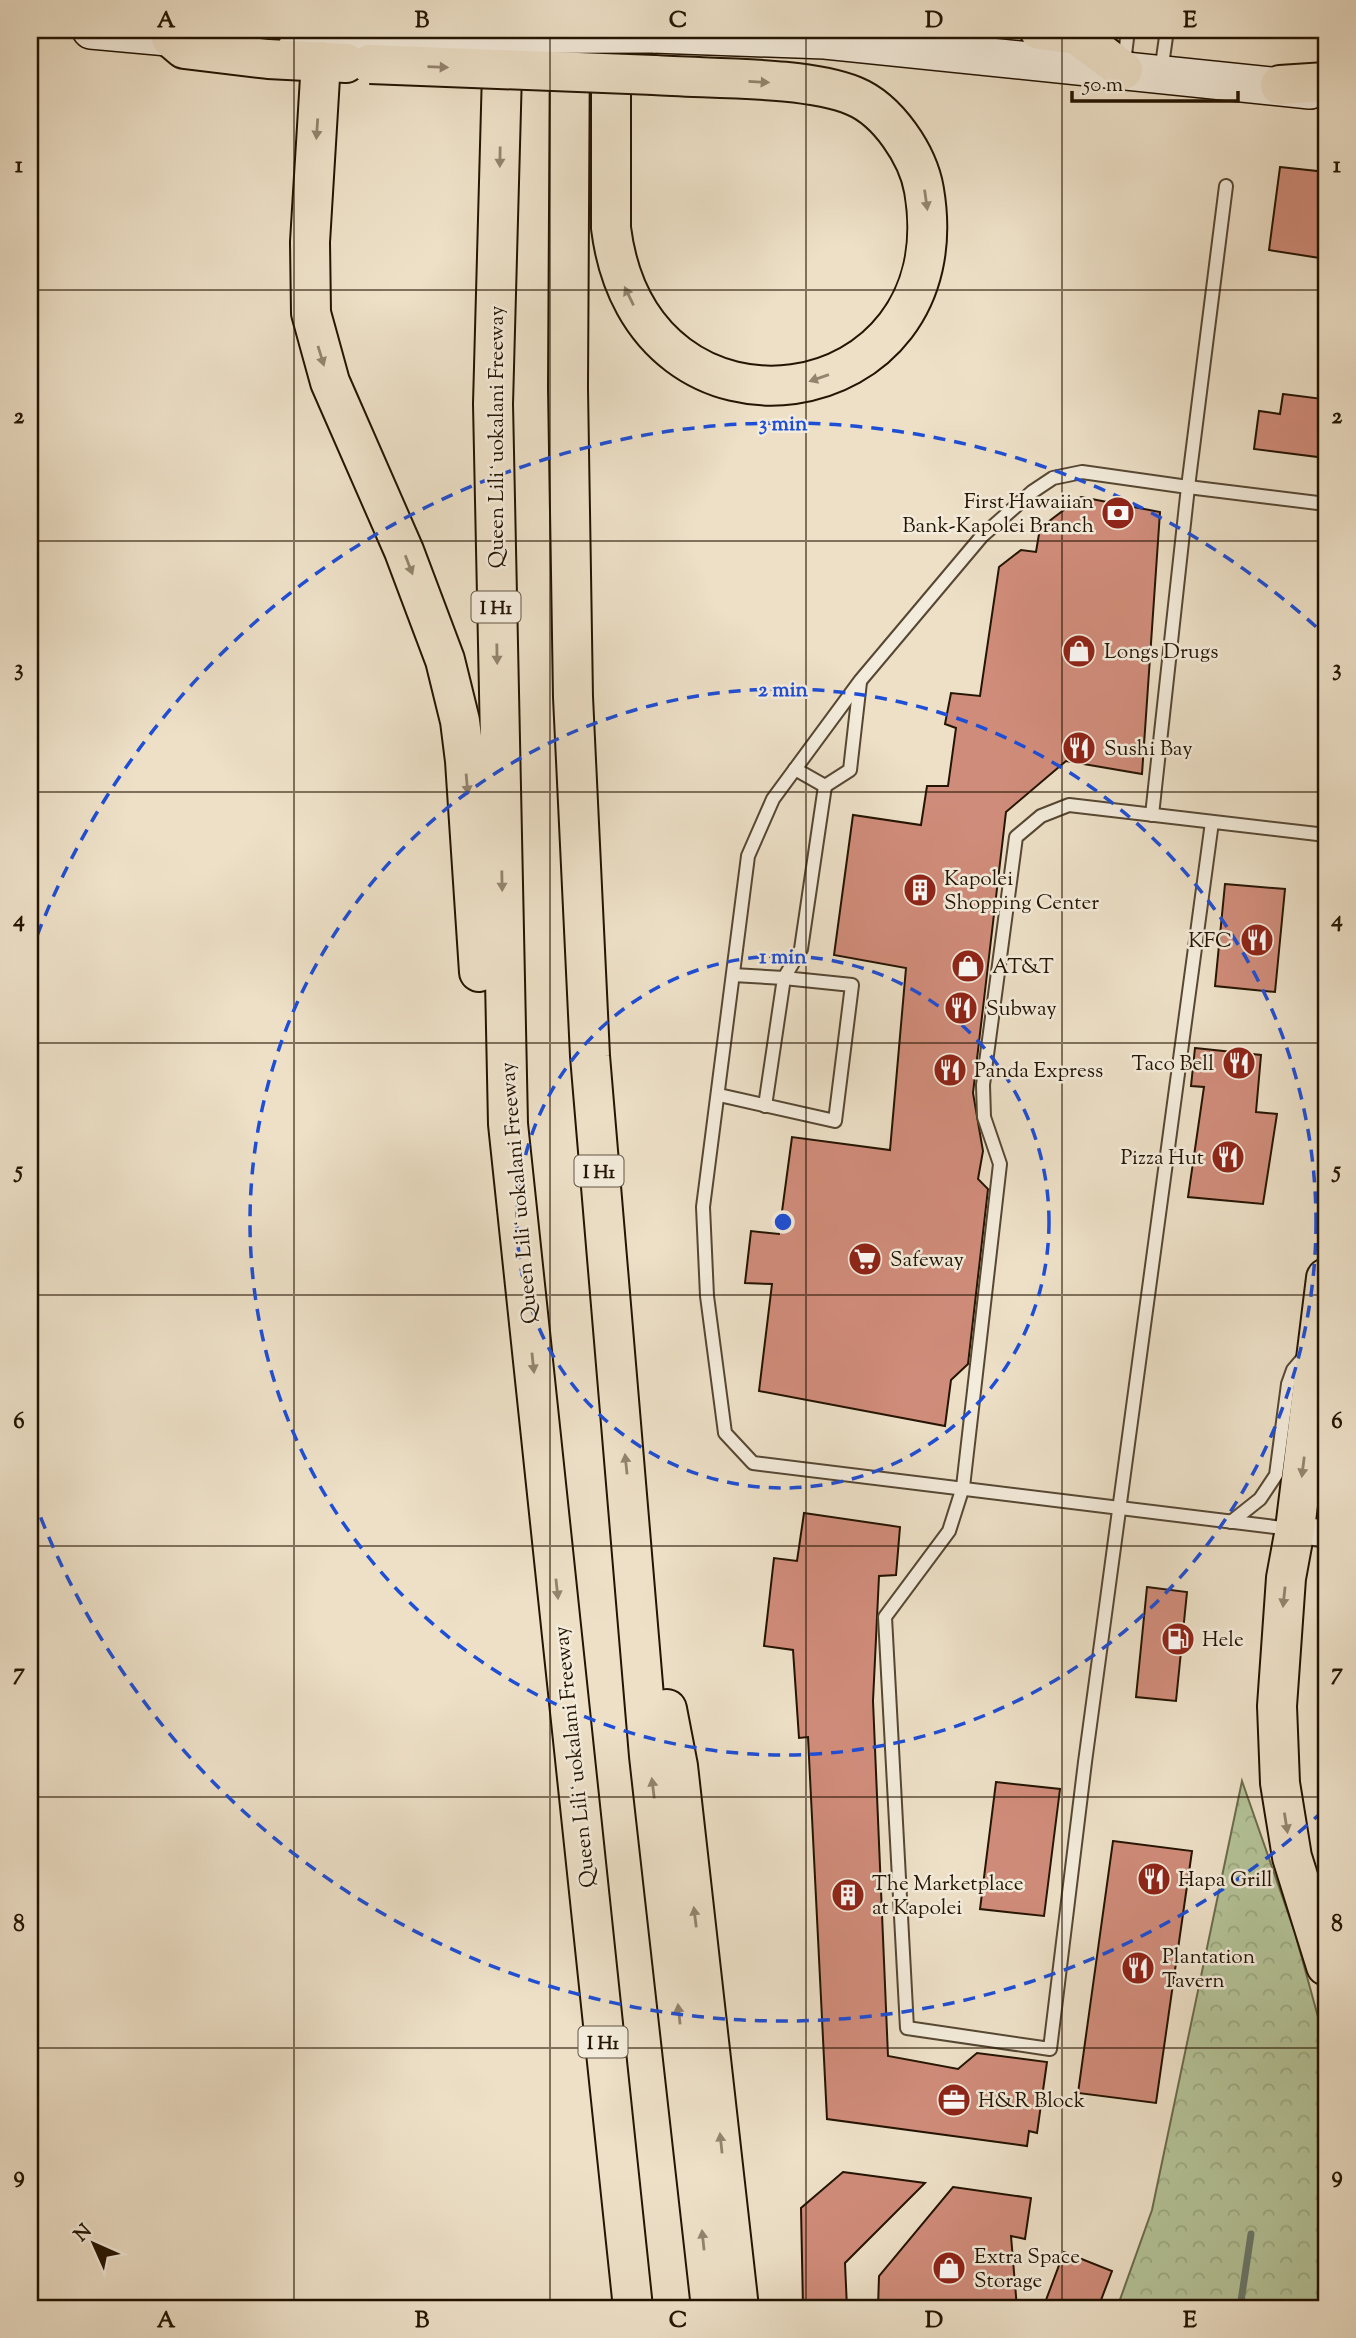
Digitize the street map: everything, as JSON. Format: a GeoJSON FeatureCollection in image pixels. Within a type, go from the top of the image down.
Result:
{"type":"FeatureCollection","features":[{"type":"Feature","properties":{"kind":"main road"},"geometry":{"type":"LineString","coordinates":[[91,30],[170,38],[184,49],[268,59],[355,44],[653,34],[825,40],[1161,72],[1280,85],[1326,93]]}},
{"type":"Feature","properties":{"kind":"main road","name":"Queen Liliʻuokalani Freeway"},"geometry":{"type":"LineString","coordinates":[[503,30],[493,404],[508,1124],[632,2308]]}},
{"type":"Feature","properties":{"kind":"main road","name":"I H1"},"geometry":{"type":"LineString","coordinates":[[570,30],[568,388],[573,697],[590,1056],[649,1756],[711,2308]]}},
{"type":"Feature","properties":{"kind":"main road"},"geometry":{"type":"LineString","coordinates":[[355,44],[654,75],[791,84],[844,92],[870,106],[905,144],[923,181],[928,217],[927,253],[908,308],[897,326],[870,353],[840,370],[805,383],[768,387],[749,385],[730,382],[695,368],[671,351],[649,327],[626,291],[612,239],[611,30]]}},
{"type":"Feature","properties":{"kind":"main road"},"geometry":{"type":"LineString","coordinates":[[1038,30],[1077,35],[1123,70]]}},
{"type":"Feature","properties":{"kind":"main road"},"geometry":{"type":"LineString","coordinates":[[355,44],[310,242],[311,313],[330,382],[404,551],[445,660],[460,721],[467,780],[481,995],[508,1124]]}},
{"type":"Feature","properties":{"kind":"main road"},"geometry":{"type":"LineString","coordinates":[[1280,85],[1326,82]]}},
{"type":"Feature","properties":{"kind":"main road"},"geometry":{"type":"LineString","coordinates":[[1326,1278],[1319,1339],[1311,1532],[1280,1633],[1277,1706],[1280,1783],[1292,1857],[1326,1966]]}},
{"type":"Feature","properties":{"kind":"main road"},"geometry":{"type":"LineString","coordinates":[[631,1519],[678,1766],[739,2308]]}},
{"type":"Feature","properties":{"kind":"main road"},"geometry":{"type":"LineString","coordinates":[[576,1776],[589,2115],[610,2308]]}},
{"type":"Feature","properties":{"kind":"lane"},"geometry":{"type":"LineString","coordinates":[[1123,70],[1128,30]]}},
{"type":"Feature","properties":{"kind":"lane"},"geometry":{"type":"LineString","coordinates":[[1161,72],[1167,30]]}},
{"type":"Feature","properties":{"kind":"lane"},"geometry":{"type":"LineString","coordinates":[[1152,814],[1188,487],[1226,186]]}},
{"type":"Feature","properties":{"kind":"lane"},"geometry":{"type":"LineString","coordinates":[[1311,1532],[753,1463],[725,1433],[707,1296],[704,1208],[748,856],[773,799],[860,681],[982,536],[1032,492],[1053,478],[1082,472],[1326,504]]}},
{"type":"Feature","properties":{"kind":"lane"},"geometry":{"type":"LineString","coordinates":[[765,1106],[784,978],[801,949],[825,786],[850,770],[860,681]]}},
{"type":"Feature","properties":{"kind":"lane"},"geometry":{"type":"LineString","coordinates":[[795,769],[825,786]]}},
{"type":"Feature","properties":{"kind":"lane"},"geometry":{"type":"LineString","coordinates":[[1212,822],[1085,1762],[1050,2049],[907,2028],[885,1617],[949,1531],[962,1487],[1000,1164],[984,1116],[983,1086],[1016,837],[1041,816],[1069,805],[1320,834],[1326,828]]}},
{"type":"Feature","properties":{"kind":"lane"},"geometry":{"type":"LineString","coordinates":[[719,1095],[835,1121],[852,985],[733,975]]}},
{"type":"Feature","properties":{"kind":"lane"},"geometry":{"type":"LineString","coordinates":[[1231,1522],[1260,1499],[1276,1475],[1288,1384],[1293,1370],[1319,1339]]}},
{"type":"Feature","properties":{"kind":"green space"},"geometry":{"type":"Polygon","coordinates":[[[1242,1781],[1295,1933],[1326,2046],[1326,2308],[1117,2308],[1152,2210],[1242,1781]]]}},
{"type":"Feature","properties":{"kind":"building"},"geometry":{"type":"Polygon","coordinates":[[[1280,167],[1326,172],[1326,259],[1269,250],[1280,167]]]}},
{"type":"Feature","properties":{"kind":"building"},"geometry":{"type":"Polygon","coordinates":[[[1283,394],[1323,399],[1321,408],[1326,409],[1326,458],[1254,449],[1259,411],[1280,414],[1283,394]]]}},
{"type":"Feature","properties":{"kind":"building","name":"Kapolei Shopping Center"},"geometry":{"type":"Polygon","coordinates":[[[1081,497],[1160,512],[1142,774],[1066,761],[1006,812],[973,1093],[983,1151],[978,1179],[988,1189],[968,1364],[951,1380],[945,1426],[759,1391],[772,1284],[745,1283],[751,1231],[779,1234],[792,1137],[890,1150],[906,968],[834,955],[853,815],[921,825],[927,786],[948,786],[956,728],[945,724],[951,693],[980,696],[999,567],[1021,550],[1036,552],[1040,528],[1081,497]]]}},
{"type":"Feature","properties":{"kind":"building"},"geometry":{"type":"Polygon","coordinates":[[[1225,884],[1285,889],[1275,992],[1215,986],[1225,884]]]}},
{"type":"Feature","properties":{"kind":"building"},"geometry":{"type":"Polygon","coordinates":[[[1195,1048],[1261,1055],[1256,1112],[1277,1114],[1263,1204],[1188,1197],[1204,1087],[1191,1086],[1195,1048]]]}},
{"type":"Feature","properties":{"kind":"building","name":"The Marketplace at Kapolei"},"geometry":{"type":"Polygon","coordinates":[[[804,1513],[900,1527],[896,1575],[879,1576],[873,1701],[888,2056],[958,2069],[977,2053],[1047,2062],[1037,2133],[1029,2131],[1027,2146],[827,2119],[808,1737],[799,1738],[793,1650],[764,1646],[774,1558],[797,1561],[804,1513]]]}},
{"type":"Feature","properties":{"kind":"building"},"geometry":{"type":"Polygon","coordinates":[[[1147,1587],[1187,1592],[1176,1701],[1136,1697],[1147,1587]]]}},
{"type":"Feature","properties":{"kind":"building"},"geometry":{"type":"Polygon","coordinates":[[[996,1782],[1060,1789],[1044,1916],[980,1909],[996,1782]]]}},
{"type":"Feature","properties":{"kind":"building"},"geometry":{"type":"Polygon","coordinates":[[[1113,1841],[1192,1851],[1156,2103],[1078,2093],[1113,1841]]]}},
{"type":"Feature","properties":{"kind":"building"},"geometry":{"type":"Polygon","coordinates":[[[843,2172],[925,2183],[845,2263],[847,2308],[803,2308],[801,2208],[843,2172]]]}},
{"type":"Feature","properties":{"kind":"building"},"geometry":{"type":"Polygon","coordinates":[[[953,2187],[1031,2198],[1025,2239],[1011,2236],[1017,2308],[878,2308],[879,2276],[953,2187]]]}},
{"type":"Feature","properties":{"kind":"building"},"geometry":{"type":"Polygon","coordinates":[[[1064,2252],[1112,2271],[1098,2308],[1043,2308],[1064,2252]]]}},
{"type":"Feature","properties":{"kind":"waterway"},"geometry":{"type":"LineString","coordinates":[[1240,2308],[1251,2234]]}},
{"type":"Feature","properties":{"kind":"place","name":"First Hawaiian Bank-Kapolei Branch"},"geometry":{"type":"Point","coordinates":[1118,513]}},
{"type":"Feature","properties":{"kind":"place","name":"Longs Drugs"},"geometry":{"type":"Point","coordinates":[1079,651]}},
{"type":"Feature","properties":{"kind":"place","name":"Sushi Bay"},"geometry":{"type":"Point","coordinates":[1079,748]}},
{"type":"Feature","properties":{"kind":"place","name":"Kapolei Shopping Center"},"geometry":{"type":"Point","coordinates":[920,890]}},
{"type":"Feature","properties":{"kind":"place","name":"KFC"},"geometry":{"type":"Point","coordinates":[1257,940]}},
{"type":"Feature","properties":{"kind":"place","name":"AT&T"},"geometry":{"type":"Point","coordinates":[968,966]}},
{"type":"Feature","properties":{"kind":"place","name":"Subway"},"geometry":{"type":"Point","coordinates":[961,1008]}},
{"type":"Feature","properties":{"kind":"place","name":"Taco Bell"},"geometry":{"type":"Point","coordinates":[1239,1063]}},
{"type":"Feature","properties":{"kind":"place","name":"Panda Express"},"geometry":{"type":"Point","coordinates":[950,1070]}},
{"type":"Feature","properties":{"kind":"place","name":"Pizza Hut"},"geometry":{"type":"Point","coordinates":[1228,1157]}},
{"type":"Feature","properties":{"kind":"place","name":"Safeway"},"geometry":{"type":"Point","coordinates":[865,1259]}},
{"type":"Feature","properties":{"kind":"place","name":"Hele"},"geometry":{"type":"Point","coordinates":[1178,1639]}},
{"type":"Feature","properties":{"kind":"place","name":"Hapa Grill"},"geometry":{"type":"Point","coordinates":[1154,1879]}},
{"type":"Feature","properties":{"kind":"place","name":"The Marketplace at Kapolei"},"geometry":{"type":"Point","coordinates":[848,1895]}},
{"type":"Feature","properties":{"kind":"place","name":"Plantation Tavern"},"geometry":{"type":"Point","coordinates":[1138,1968]}},
{"type":"Feature","properties":{"kind":"place","name":"H&R Block"},"geometry":{"type":"Point","coordinates":[954,2100]}},
{"type":"Feature","properties":{"kind":"place","name":"Extra Space Storage"},"geometry":{"type":"Point","coordinates":[949,2268]}}]}
